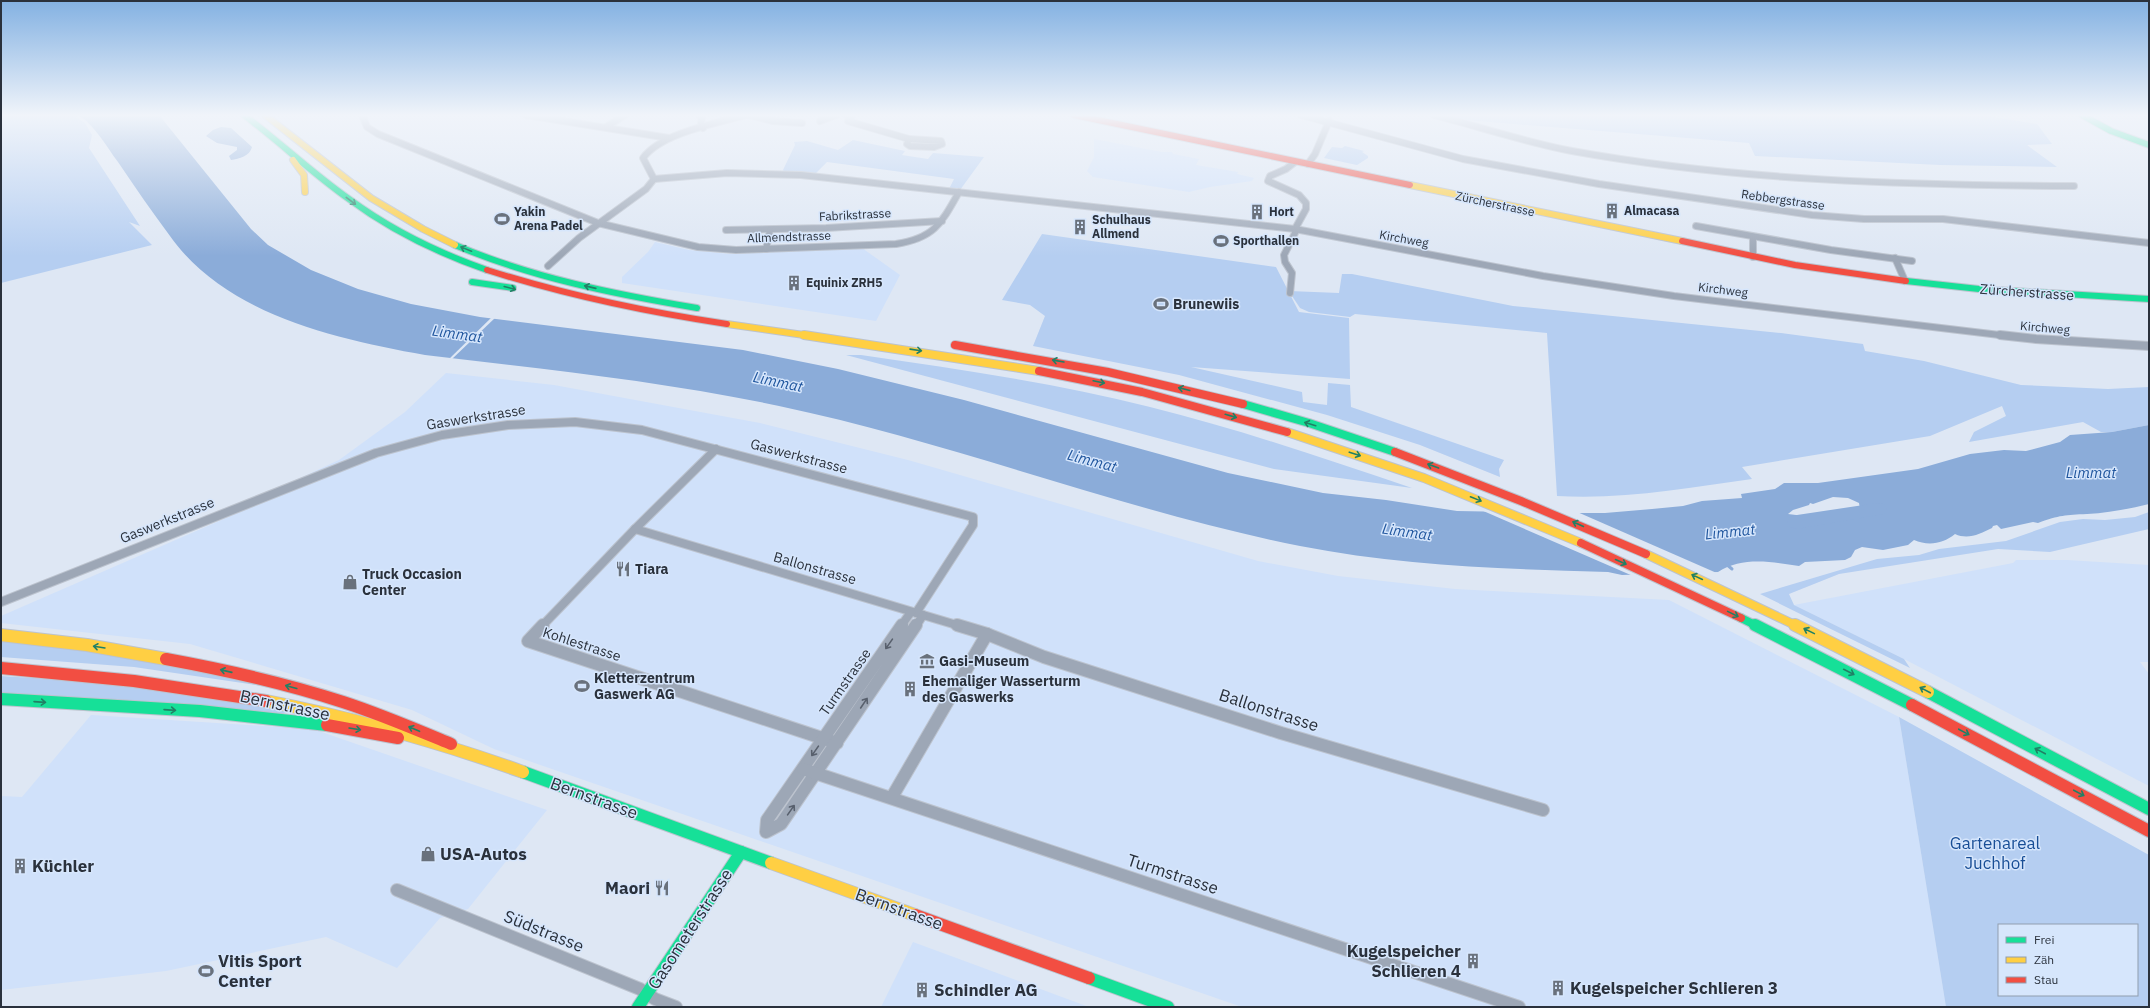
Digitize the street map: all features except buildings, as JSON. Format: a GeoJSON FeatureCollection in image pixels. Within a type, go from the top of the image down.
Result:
{"type":"FeatureCollection","features":[{"type":"Feature","properties":{"kind":"main road"},"geometry":{"type":"LineString","coordinates":[[295,162],[304,175],[305,192]]}},
{"type":"Feature","properties":{"kind":"main road"},"geometry":{"type":"LineString","coordinates":[[304,162],[354,203],[399,232],[452,257],[503,276],[598,301],[663,314],[996,362],[1126,387],[1287,432],[1427,479],[1531,521],[1698,597],[1844,669],[2149,831]]}},
{"type":"Feature","properties":{"kind":"main road"},"geometry":{"type":"LineString","coordinates":[[325,162],[373,200],[408,222],[445,240],[488,258],[560,280],[628,296],[709,310]]}},
{"type":"Feature","properties":{"kind":"main road","name":"Zürcherstrasse"},"geometry":{"type":"LineString","coordinates":[[1295,162],[1753,257],[1904,281],[2008,291],[2149,299]]}},
{"type":"Feature","properties":{"kind":"main road"},"geometry":{"type":"LineString","coordinates":[[472,282],[496,284],[597,309],[654,319],[877,345]]}},
{"type":"Feature","properties":{"kind":"main road"},"geometry":{"type":"LineString","coordinates":[[946,344],[1089,368],[1226,400],[1356,439],[1469,479],[1646,553],[1757,606],[1859,656],[2149,808]]}},
{"type":"Feature","properties":{"kind":"main road"},"geometry":{"type":"LineString","coordinates":[[1,635],[76,644],[174,660],[264,680],[323,696],[380,714],[488,760]]}},
{"type":"Feature","properties":{"kind":"main road","name":"Bernstrasse"},"geometry":{"type":"LineString","coordinates":[[1,668],[84,674],[178,685],[252,697],[368,724],[488,760],[1168,1007]]}},
{"type":"Feature","properties":{"kind":"main road"},"geometry":{"type":"LineString","coordinates":[[1,699],[280,718],[364,730],[444,747]]}},
{"type":"Feature","properties":{"kind":"main road","name":"Gasometerstrasse"},"geometry":{"type":"LineString","coordinates":[[638,1007],[741,852]]}},
{"type":"Feature","properties":{"kind":"street","name":"Allmendstrasse"},"geometry":{"type":"LineString","coordinates":[[447,162],[598,223],[698,247],[736,250],[905,243],[927,236],[938,228],[959,192]]}},
{"type":"Feature","properties":{"kind":"street"},"geometry":{"type":"LineString","coordinates":[[548,266],[598,223],[640,194],[654,178],[645,165],[645,162]]}},
{"type":"Feature","properties":{"kind":"street"},"geometry":{"type":"LineString","coordinates":[[1290,293],[1292,273],[1285,262],[1284,255],[1306,209],[1306,203],[1299,196],[1268,181],[1270,176],[1286,169],[1295,162]]}},
{"type":"Feature","properties":{"kind":"street","name":"Rebbergstrasse"},"geometry":{"type":"LineString","coordinates":[[1477,162],[1503,168],[1742,206],[1838,218],[1969,222],[2149,243]]}},
{"type":"Feature","properties":{"kind":"street"},"geometry":{"type":"LineString","coordinates":[[1649,162],[1703,171],[1808,180],[1992,186],[2074,186]]}},
{"type":"Feature","properties":{"kind":"street","name":"Kirchweg"},"geometry":{"type":"LineString","coordinates":[[654,178],[701,175],[779,174],[1296,229],[1535,274],[1667,294],[2009,336],[2149,346]]}},
{"type":"Feature","properties":{"kind":"street","name":"Fabrikstrasse"},"geometry":{"type":"LineString","coordinates":[[726,230],[770,230],[942,221]]}},
{"type":"Feature","properties":{"kind":"street"},"geometry":{"type":"LineString","coordinates":[[1696,226],[1831,250],[1912,261]]}},
{"type":"Feature","properties":{"kind":"street"},"geometry":{"type":"LineString","coordinates":[[766,249],[770,230]]}},
{"type":"Feature","properties":{"kind":"street"},"geometry":{"type":"LineString","coordinates":[[1753,237],[1753,257]]}},
{"type":"Feature","properties":{"kind":"street"},"geometry":{"type":"LineString","coordinates":[[1895,258],[1904,281]]}},
{"type":"Feature","properties":{"kind":"street","name":"Gaswerkstrasse"},"geometry":{"type":"LineString","coordinates":[[1,602],[359,459],[443,434],[510,424],[577,422],[609,424],[642,430],[973,517]]}},
{"type":"Feature","properties":{"kind":"street","name":"Kohlestrasse"},"geometry":{"type":"LineString","coordinates":[[716,449],[635,530],[528,641],[837,743]]}},
{"type":"Feature","properties":{"kind":"street","name":"Turmstrasse"},"geometry":{"type":"LineString","coordinates":[[917,614],[824,738],[767,820],[766,832],[781,824],[837,743],[970,530],[973,517]]}},
{"type":"Feature","properties":{"kind":"street","name":"Ballonstrasse"},"geometry":{"type":"LineString","coordinates":[[635,530],[987,634],[1044,657],[1281,733],[1543,810]]}},
{"type":"Feature","properties":{"kind":"street"},"geometry":{"type":"LineString","coordinates":[[892,797],[987,634]]}},
{"type":"Feature","properties":{"kind":"street","name":"Turmstrasse"},"geometry":{"type":"LineString","coordinates":[[803,769],[892,797],[1519,1007]]}},
{"type":"Feature","properties":{"kind":"street","name":"Südstrasse"},"geometry":{"type":"LineString","coordinates":[[398,890],[640,989],[676,1007]]}},
{"type":"Feature","properties":{"kind":"shaded area"},"geometry":{"type":"Polygon","coordinates":[[[1091,162],[1197,162],[1196,165],[1238,172],[1237,174],[1254,178],[1252,181],[1210,187],[1189,192],[1093,177],[1087,171],[1091,162]]]}},
{"type":"Feature","properties":{"kind":"shaded area"},"geometry":{"type":"Polygon","coordinates":[[[655,242],[689,250],[729,254],[862,248],[900,275],[876,321],[622,283],[622,277],[648,252],[655,242]]]}},
{"type":"Feature","properties":{"kind":"shaded area"},"geometry":{"type":"Polygon","coordinates":[[[446,373],[554,385],[760,423],[908,460],[1258,561],[1338,576],[1455,589],[1669,600],[1899,717],[1946,1007],[1242,1007],[494,749],[412,710],[190,644],[1,623],[1,616],[272,498],[270,492],[339,460],[405,412],[446,373]]]}},
{"type":"Feature","properties":{"kind":"shaded area"},"geometry":{"type":"Polygon","coordinates":[[[2016,560],[2067,560],[2149,565],[2149,662],[2140,662],[2149,674],[2149,786],[1904,659],[1794,605],[2013,563],[2016,560]]]}},
{"type":"Feature","properties":{"kind":"shaded area"},"geometry":{"type":"Polygon","coordinates":[[[91,715],[313,729],[547,810],[468,909],[440,918],[397,968],[326,937],[166,971],[1,990],[1,796],[22,797],[91,715]]]}},
{"type":"Feature","properties":{"kind":"shaded area"},"geometry":{"type":"Polygon","coordinates":[[[913,942],[1089,1007],[881,1007],[913,942]]]}},
{"type":"Feature","properties":{"kind":"green space"},"geometry":{"type":"Polygon","coordinates":[[[1,162],[98,162],[140,226],[129,222],[152,245],[1,283],[1,162]]]}},
{"type":"Feature","properties":{"kind":"green space"},"geometry":{"type":"Polygon","coordinates":[[[787,162],[827,162],[813,176],[785,173],[783,170],[787,162]]]}},
{"type":"Feature","properties":{"kind":"green space"},"geometry":{"type":"Polygon","coordinates":[[[827,162],[980,162],[960,190],[949,189],[954,179],[827,162]]]}},
{"type":"Feature","properties":{"kind":"green space"},"geometry":{"type":"Polygon","coordinates":[[[1343,162],[1362,162],[1357,165],[1343,162]]]}},
{"type":"Feature","properties":{"kind":"green space"},"geometry":{"type":"Polygon","coordinates":[[[1879,162],[2050,162],[2057,167],[1940,165],[1879,162]]]}},
{"type":"Feature","properties":{"kind":"green space","name":"Brunewiis"},"geometry":{"type":"Polygon","coordinates":[[[1042,234],[1276,267],[1299,312],[1349,318],[1350,379],[1191,367],[1302,392],[1303,402],[1327,405],[1328,383],[1350,385],[1351,407],[1504,460],[1499,469],[1500,477],[1420,445],[1327,415],[1179,375],[1033,346],[1045,316],[1030,305],[1002,300],[1042,234]]]}},
{"type":"Feature","properties":{"kind":"green space"},"geometry":{"type":"Polygon","coordinates":[[[1342,274],[1352,274],[1513,306],[1781,333],[1863,344],[1865,351],[1924,361],[2021,385],[2108,389],[2149,387],[2149,425],[2112,432],[2101,432],[2083,422],[1969,442],[1974,432],[2006,416],[2002,406],[1930,436],[1742,467],[1752,479],[1630,495],[1581,497],[1557,496],[1547,333],[1355,314],[1350,317],[1309,312],[1300,308],[1289,291],[1339,293],[1342,274]]]}},
{"type":"Feature","properties":{"kind":"green space"},"geometry":{"type":"Polygon","coordinates":[[[846,355],[861,355],[970,371],[1114,398],[1249,435],[1315,455],[1412,488],[1274,469],[846,355]]]}},
{"type":"Feature","properties":{"kind":"green space"},"geometry":{"type":"Polygon","coordinates":[[[2149,512],[2149,529],[2050,552],[1998,549],[1839,574],[1789,594],[1794,605],[1904,659],[1910,668],[1760,594],[1877,559],[1919,555],[1939,549],[2006,541],[2060,522],[2083,519],[2105,520],[2135,517],[2149,512]]]}},
{"type":"Feature","properties":{"kind":"green space"},"geometry":{"type":"Polygon","coordinates":[[[1,637],[154,659],[236,677],[276,688],[134,667],[1,657],[1,637]]]}},
{"type":"Feature","properties":{"kind":"green space"},"geometry":{"type":"Polygon","coordinates":[[[1,676],[145,688],[287,712],[279,715],[250,713],[251,711],[248,713],[1,695],[1,676]]]}},
{"type":"Feature","properties":{"kind":"green space","name":"Gartenareal Juchhof"},"geometry":{"type":"Polygon","coordinates":[[[1899,717],[2149,855],[2149,1007],[1946,1007],[1899,717]]]}},
{"type":"Feature","properties":{"kind":"water","name":"Limmat"},"geometry":{"type":"Polygon","coordinates":[[[117,162],[197,162],[251,229],[268,245],[311,270],[358,289],[411,304],[480,317],[743,350],[838,369],[964,400],[1228,473],[1323,493],[1386,500],[1457,511],[1605,513],[1683,506],[1702,501],[1742,498],[1741,494],[1775,489],[1784,483],[1818,483],[1918,469],[1970,454],[2004,450],[2026,451],[2060,442],[2070,435],[2112,432],[2149,425],[2149,504],[2111,512],[2062,516],[2038,523],[2033,522],[2001,529],[1997,525],[1974,536],[1960,536],[1955,534],[1946,540],[1935,543],[1925,543],[1914,540],[1908,545],[1883,550],[1862,547],[1855,550],[1851,557],[1845,560],[1805,562],[1799,566],[1768,562],[1747,562],[1727,567],[1718,572],[1622,575],[1608,572],[1415,562],[1338,553],[1300,546],[1169,515],[975,457],[845,421],[779,406],[691,389],[425,355],[355,341],[320,331],[285,319],[252,304],[221,286],[193,263],[150,209],[117,162]],[[1833,497],[1813,504],[1810,503],[1809,505],[1793,510],[1788,514],[1828,519],[1845,516],[1860,509],[1859,503],[1848,498],[1833,497]]]}},
{"type":"Feature","properties":{"kind":"pier"},"geometry":{"type":"Polygon","coordinates":[[[493,316],[496,317],[451,360],[448,360],[493,316]]]}},
{"type":"Feature","properties":{"kind":"pier"},"geometry":{"type":"Polygon","coordinates":[[[1539,509],[1575,511],[1719,574],[1633,576],[1481,510],[1539,509]]]}},
{"type":"Feature","properties":{"kind":"waterway","name":"Limmat"},"geometry":{"type":"LineString","coordinates":[[1797,522],[1877,509]]}},
{"type":"Feature","properties":{"kind":"waterway"},"geometry":{"type":"LineString","coordinates":[[1726,564],[1732,569]]}},
{"type":"Feature","properties":{"kind":"traffic: fast"},"geometry":{"type":"LineString","coordinates":[[302,162],[332,187],[386,224],[425,245],[466,263],[487,270]]}},
{"type":"Feature","properties":{"kind":"traffic: fast"},"geometry":{"type":"LineString","coordinates":[[455,245],[513,268],[544,277],[605,291],[697,308]]}},
{"type":"Feature","properties":{"kind":"traffic: fast"},"geometry":{"type":"LineString","coordinates":[[1906,281],[1979,289],[2149,299]]}},
{"type":"Feature","properties":{"kind":"traffic: fast"},"geometry":{"type":"LineString","coordinates":[[472,282],[513,288]]}},
{"type":"Feature","properties":{"kind":"traffic: fast"},"geometry":{"type":"LineString","coordinates":[[1243,404],[1309,423],[1395,452]]}},
{"type":"Feature","properties":{"kind":"traffic: fast"},"geometry":{"type":"LineString","coordinates":[[1741,618],[1912,705]]}},
{"type":"Feature","properties":{"kind":"traffic: fast"},"geometry":{"type":"LineString","coordinates":[[1928,692],[2149,809]]}},
{"type":"Feature","properties":{"kind":"traffic: fast"},"geometry":{"type":"LineString","coordinates":[[1,699],[200,711],[327,725]]}},
{"type":"Feature","properties":{"kind":"traffic: fast"},"geometry":{"type":"LineString","coordinates":[[523,772],[771,863]]}},
{"type":"Feature","properties":{"kind":"traffic: fast"},"geometry":{"type":"LineString","coordinates":[[638,1007],[741,852]]}},
{"type":"Feature","properties":{"kind":"traffic: fast"},"geometry":{"type":"LineString","coordinates":[[1089,978],[1168,1007]]}},
{"type":"Feature","properties":{"kind":"traffic: slow"},"geometry":{"type":"LineString","coordinates":[[294,162],[304,175],[305,192]]}},
{"type":"Feature","properties":{"kind":"traffic: slow"},"geometry":{"type":"LineString","coordinates":[[325,162],[371,198],[423,229],[455,245]]}},
{"type":"Feature","properties":{"kind":"traffic: slow"},"geometry":{"type":"LineString","coordinates":[[1410,185],[1682,241]]}},
{"type":"Feature","properties":{"kind":"traffic: slow"},"geometry":{"type":"LineString","coordinates":[[727,324],[900,348],[1039,371]]}},
{"type":"Feature","properties":{"kind":"traffic: slow"},"geometry":{"type":"LineString","coordinates":[[1287,432],[1424,478],[1581,543]]}},
{"type":"Feature","properties":{"kind":"traffic: slow"},"geometry":{"type":"LineString","coordinates":[[1646,554],[1761,608],[1928,692]]}},
{"type":"Feature","properties":{"kind":"traffic: slow"},"geometry":{"type":"LineString","coordinates":[[1,635],[87,645],[166,659]]}},
{"type":"Feature","properties":{"kind":"traffic: slow"},"geometry":{"type":"LineString","coordinates":[[266,701],[364,722],[460,750],[523,772]]}},
{"type":"Feature","properties":{"kind":"traffic: slow"},"geometry":{"type":"LineString","coordinates":[[771,863],[915,915]]}},
{"type":"Feature","properties":{"kind":"traffic: jam"},"geometry":{"type":"LineString","coordinates":[[1300,162],[1410,185]]}},
{"type":"Feature","properties":{"kind":"traffic: jam"},"geometry":{"type":"LineString","coordinates":[[1682,241],[1795,265],[1906,281]]}},
{"type":"Feature","properties":{"kind":"traffic: jam"},"geometry":{"type":"LineString","coordinates":[[487,270],[546,288],[606,302],[727,324]]}},
{"type":"Feature","properties":{"kind":"traffic: jam"},"geometry":{"type":"LineString","coordinates":[[955,345],[1108,372],[1243,404]]}},
{"type":"Feature","properties":{"kind":"traffic: jam"},"geometry":{"type":"LineString","coordinates":[[1039,371],[1142,392],[1287,432]]}},
{"type":"Feature","properties":{"kind":"traffic: jam"},"geometry":{"type":"LineString","coordinates":[[1395,452],[1521,501],[1646,554]]}},
{"type":"Feature","properties":{"kind":"traffic: jam"},"geometry":{"type":"LineString","coordinates":[[1581,543],[1741,618]]}},
{"type":"Feature","properties":{"kind":"traffic: jam"},"geometry":{"type":"LineString","coordinates":[[166,659],[255,678],[321,695],[397,722],[451,744]]}},
{"type":"Feature","properties":{"kind":"traffic: jam"},"geometry":{"type":"LineString","coordinates":[[1,668],[134,681],[266,701]]}},
{"type":"Feature","properties":{"kind":"traffic: jam"},"geometry":{"type":"LineString","coordinates":[[1912,705],[2149,831]]}},
{"type":"Feature","properties":{"kind":"traffic: jam"},"geometry":{"type":"LineString","coordinates":[[327,725],[398,738]]}},
{"type":"Feature","properties":{"kind":"traffic: jam"},"geometry":{"type":"LineString","coordinates":[[915,915],[1089,978]]}},
{"type":"Feature","properties":{"kind":"place","name":"Almacasa"},"geometry":{"type":"Point","coordinates":[1612,211]}},
{"type":"Feature","properties":{"kind":"place","name":"Hort"},"geometry":{"type":"Point","coordinates":[1257,212]}},
{"type":"Feature","properties":{"kind":"place","name":"Yakin Arena Padel"},"geometry":{"type":"Point","coordinates":[502,219]}},
{"type":"Feature","properties":{"kind":"place","name":"Schulhaus Allmend"},"geometry":{"type":"Point","coordinates":[1080,227]}},
{"type":"Feature","properties":{"kind":"place","name":"Sporthallen"},"geometry":{"type":"Point","coordinates":[1221,241]}},
{"type":"Feature","properties":{"kind":"place","name":"Equinix ZRH5"},"geometry":{"type":"Point","coordinates":[794,283]}},
{"type":"Feature","properties":{"kind":"place","name":"Brunewiis"},"geometry":{"type":"Point","coordinates":[1161,304]}},
{"type":"Feature","properties":{"kind":"place","name":"Tiara"},"geometry":{"type":"Point","coordinates":[623,569]}},
{"type":"Feature","properties":{"kind":"place","name":"Truck Occasion Center"},"geometry":{"type":"Point","coordinates":[350,582]}},
{"type":"Feature","properties":{"kind":"place","name":"Gasi-Museum"},"geometry":{"type":"Point","coordinates":[927,661]}},
{"type":"Feature","properties":{"kind":"place","name":"Kletterzentrum Gaswerk AG"},"geometry":{"type":"Point","coordinates":[582,686]}},
{"type":"Feature","properties":{"kind":"place","name":"Ehemaliger Wasserturm des Gaswerks"},"geometry":{"type":"Point","coordinates":[910,689]}},
{"type":"Feature","properties":{"kind":"place","name":"USA-Autos"},"geometry":{"type":"Point","coordinates":[428,854]}},
{"type":"Feature","properties":{"kind":"place","name":"Küchler"},"geometry":{"type":"Point","coordinates":[20,866]}},
{"type":"Feature","properties":{"kind":"place","name":"Maori"},"geometry":{"type":"Point","coordinates":[662,888]}},
{"type":"Feature","properties":{"kind":"place","name":"Kugelspeicher Schlieren 4"},"geometry":{"type":"Point","coordinates":[1473,961]}},
{"type":"Feature","properties":{"kind":"place","name":"Vitis Sport Center"},"geometry":{"type":"Point","coordinates":[206,971]}},
{"type":"Feature","properties":{"kind":"place","name":"Kugelspeicher Schlieren 3"},"geometry":{"type":"Point","coordinates":[1558,988]}},
{"type":"Feature","properties":{"kind":"place","name":"Schindler AG"},"geometry":{"type":"Point","coordinates":[922,990]}}]}
